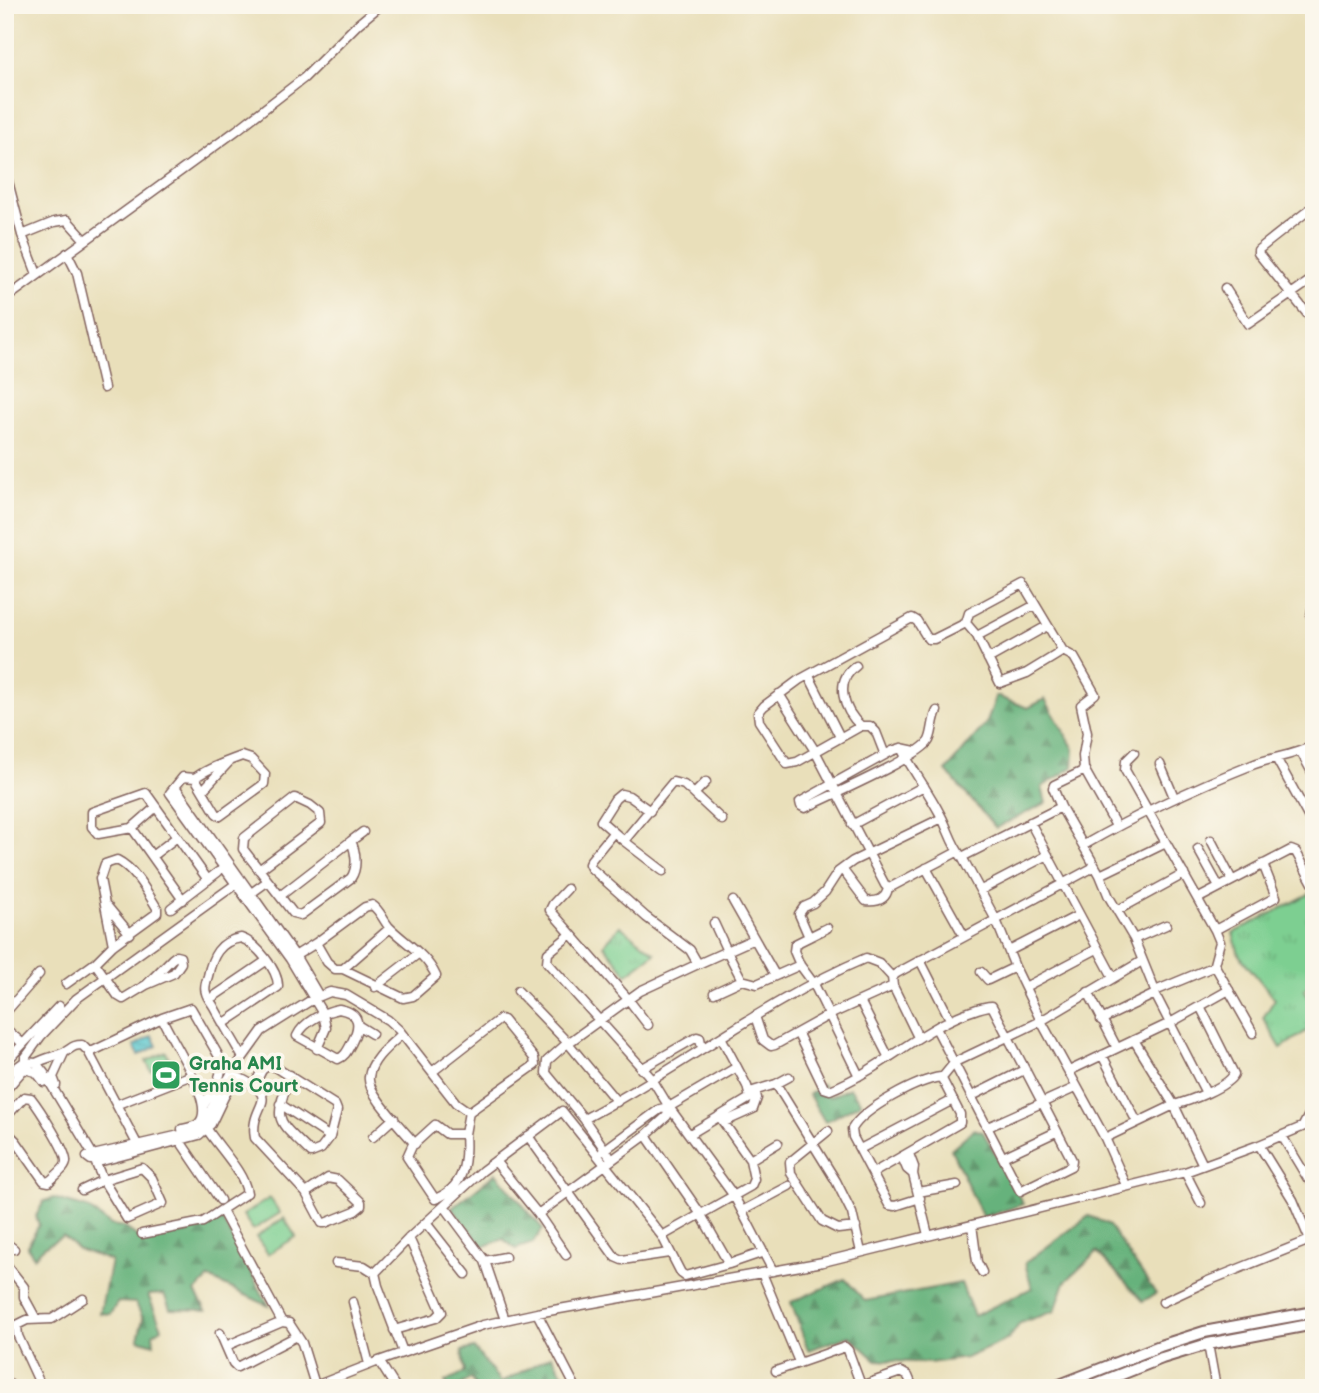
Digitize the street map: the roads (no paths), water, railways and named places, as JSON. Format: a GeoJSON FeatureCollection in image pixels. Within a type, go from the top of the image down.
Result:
{"type":"FeatureCollection","features":[{"type":"Feature","properties":{"kind":"highway"},"geometry":{"type":"LineString","coordinates":[[1052,1388],[1204,1332],[1314,1312]]}},
{"type":"Feature","properties":{"kind":"highway"},"geometry":{"type":"LineString","coordinates":[[1086,1388],[1162,1358],[1208,1344],[1314,1324]]}},
{"type":"Feature","properties":{"kind":"street"},"geometry":{"type":"LineString","coordinates":[[5,299],[304,78],[381,5]]}},
{"type":"Feature","properties":{"kind":"street"},"geometry":{"type":"LineString","coordinates":[[5,170],[22,235],[37,274]]}},
{"type":"Feature","properties":{"kind":"street"},"geometry":{"type":"LineString","coordinates":[[1314,205],[1258,250],[1261,258],[1314,322]]}},
{"type":"Feature","properties":{"kind":"street"},"geometry":{"type":"LineString","coordinates":[[22,235],[54,222],[67,220],[85,240]]}},
{"type":"Feature","properties":{"kind":"street"},"geometry":{"type":"LineString","coordinates":[[67,253],[77,273],[104,388]]}},
{"type":"Feature","properties":{"kind":"street"},"geometry":{"type":"LineString","coordinates":[[1225,288],[1248,324],[1314,278]]}},
{"type":"Feature","properties":{"kind":"street"},"geometry":{"type":"LineString","coordinates":[[885,755],[876,732],[870,726],[861,726],[792,764],[784,761],[758,717],[761,708],[809,676],[912,618],[930,640],[966,623],[969,613],[1021,584],[1027,587],[1047,626],[1063,651],[1074,657],[1095,694],[1081,705],[1087,733],[1083,756],[1085,770],[1116,826]]}},
{"type":"Feature","properties":{"kind":"street"},"geometry":{"type":"LineString","coordinates":[[1314,598],[1311,616],[1314,632]]}},
{"type":"Feature","properties":{"kind":"street"},"geometry":{"type":"LineString","coordinates":[[977,636],[1035,605]]}},
{"type":"Feature","properties":{"kind":"street"},"geometry":{"type":"LineString","coordinates":[[966,623],[977,636],[998,682],[1002,683],[1027,673],[1063,651]]}},
{"type":"Feature","properties":{"kind":"street"},"geometry":{"type":"LineString","coordinates":[[988,659],[1047,626]]}},
{"type":"Feature","properties":{"kind":"street"},"geometry":{"type":"LineString","coordinates":[[856,666],[844,677],[842,691],[855,720],[861,726]]}},
{"type":"Feature","properties":{"kind":"street"},"geometry":{"type":"LineString","coordinates":[[809,676],[840,737]]}},
{"type":"Feature","properties":{"kind":"street"},"geometry":{"type":"LineString","coordinates":[[779,694],[816,751],[852,825],[888,888]]}},
{"type":"Feature","properties":{"kind":"street"},"geometry":{"type":"LineString","coordinates":[[915,751],[901,748],[885,755],[800,802],[800,806],[805,808],[906,758],[929,742],[931,723],[937,711]]}},
{"type":"Feature","properties":{"kind":"street"},"geometry":{"type":"LineString","coordinates":[[1084,845],[1174,797],[1314,745]]}},
{"type":"Feature","properties":{"kind":"street"},"geometry":{"type":"LineString","coordinates":[[901,748],[925,786],[981,890],[1041,1021],[1105,1138],[1126,1185]]}},
{"type":"Feature","properties":{"kind":"street"},"geometry":{"type":"LineString","coordinates":[[1301,751],[1314,776]]}},
{"type":"Feature","properties":{"kind":"street"},"geometry":{"type":"LineString","coordinates":[[1134,753],[1126,761],[1125,770],[1215,930],[1220,942],[1215,966],[1253,1033]]}},
{"type":"Feature","properties":{"kind":"street"},"geometry":{"type":"LineString","coordinates":[[195,778],[216,813],[222,815],[265,782],[265,774],[251,759],[242,756],[204,771],[195,778],[183,777],[176,788],[187,810],[237,883],[293,958]]}},
{"type":"Feature","properties":{"kind":"street"},"geometry":{"type":"LineString","coordinates":[[1276,758],[1314,827]]}},
{"type":"Feature","properties":{"kind":"street"},"geometry":{"type":"LineString","coordinates":[[204,790],[228,763]]}},
{"type":"Feature","properties":{"kind":"street"},"geometry":{"type":"LineString","coordinates":[[1160,764],[1174,797]]}},
{"type":"Feature","properties":{"kind":"street"},"geometry":{"type":"LineString","coordinates":[[1085,770],[1053,786],[1061,807],[1133,939],[1155,993],[1206,1093]]}},
{"type":"Feature","properties":{"kind":"street"},"geometry":{"type":"LineString","coordinates":[[624,841],[673,782],[684,785],[722,820]]}},
{"type":"Feature","properties":{"kind":"street"},"geometry":{"type":"LineString","coordinates":[[694,794],[706,782]]}},
{"type":"Feature","properties":{"kind":"street"},"geometry":{"type":"LineString","coordinates":[[852,825],[925,786]]}},
{"type":"Feature","properties":{"kind":"street"},"geometry":{"type":"LineString","coordinates":[[156,807],[132,828],[98,834],[92,827],[92,812],[141,793],[149,795],[208,880]]}},
{"type":"Feature","properties":{"kind":"street"},"geometry":{"type":"LineString","coordinates":[[650,811],[629,796],[618,796],[601,819],[614,833],[663,871]]}},
{"type":"Feature","properties":{"kind":"street"},"geometry":{"type":"LineString","coordinates":[[258,870],[320,824],[320,813],[295,799],[244,838],[242,848],[258,870],[293,914],[301,915],[351,878],[355,872],[355,849],[351,841]]}},
{"type":"Feature","properties":{"kind":"street"},"geometry":{"type":"LineString","coordinates":[[842,869],[866,901],[883,898],[888,888],[926,868],[1061,807]]}},
{"type":"Feature","properties":{"kind":"street"},"geometry":{"type":"LineString","coordinates":[[169,821],[187,810]]}},
{"type":"Feature","properties":{"kind":"street"},"geometry":{"type":"LineString","coordinates":[[809,936],[799,914],[804,907],[825,892],[842,869],[942,818]]}},
{"type":"Feature","properties":{"kind":"street"},"geometry":{"type":"LineString","coordinates":[[1030,822],[1113,977]]}},
{"type":"Feature","properties":{"kind":"street"},"geometry":{"type":"LineString","coordinates":[[132,828],[183,900]]}},
{"type":"Feature","properties":{"kind":"street"},"geometry":{"type":"LineString","coordinates":[[280,896],[363,832]]}},
{"type":"Feature","properties":{"kind":"street"},"geometry":{"type":"LineString","coordinates":[[614,833],[589,864],[591,868],[646,917],[690,950],[698,964]]}},
{"type":"Feature","properties":{"kind":"street"},"geometry":{"type":"LineString","coordinates":[[152,856],[177,837]]}},
{"type":"Feature","properties":{"kind":"street"},"geometry":{"type":"LineString","coordinates":[[1211,840],[1232,880]]}},
{"type":"Feature","properties":{"kind":"street"},"geometry":{"type":"LineString","coordinates":[[1100,875],[1166,843]]}},
{"type":"Feature","properties":{"kind":"street"},"geometry":{"type":"LineString","coordinates":[[1198,849],[1219,887]]}},
{"type":"Feature","properties":{"kind":"street"},"geometry":{"type":"LineString","coordinates":[[1199,898],[1288,850],[1294,850],[1314,885]]}},
{"type":"Feature","properties":{"kind":"street"},"geometry":{"type":"LineString","coordinates":[[981,890],[1048,855]]}},
{"type":"Feature","properties":{"kind":"street"},"geometry":{"type":"LineString","coordinates":[[66,984],[96,964],[113,945],[155,916],[157,908],[126,866],[117,860],[105,864],[100,876],[113,945]]}},
{"type":"Feature","properties":{"kind":"street"},"geometry":{"type":"LineString","coordinates":[[1215,930],[1276,897],[1262,864]]}},
{"type":"Feature","properties":{"kind":"street"},"geometry":{"type":"LineString","coordinates":[[755,1016],[762,1040],[771,1046],[860,1001],[920,960],[1094,867]]}},
{"type":"Feature","properties":{"kind":"street"},"geometry":{"type":"LineString","coordinates":[[926,868],[964,936]]}},
{"type":"Feature","properties":{"kind":"street"},"geometry":{"type":"LineString","coordinates":[[171,908],[218,872]]}},
{"type":"Feature","properties":{"kind":"street"},"geometry":{"type":"LineString","coordinates":[[1118,910],[1184,874]]}},
{"type":"Feature","properties":{"kind":"street"},"geometry":{"type":"LineString","coordinates":[[250,894],[268,881]]}},
{"type":"Feature","properties":{"kind":"street"},"geometry":{"type":"LineString","coordinates":[[237,883],[250,894],[318,997],[326,1028],[317,1049]]}},
{"type":"Feature","properties":{"kind":"street"},"geometry":{"type":"LineString","coordinates":[[5,1091],[57,1017],[76,999],[237,883]]}},
{"type":"Feature","properties":{"kind":"street"},"geometry":{"type":"LineString","coordinates":[[567,889],[550,910],[648,1025]]}},
{"type":"Feature","properties":{"kind":"street"},"geometry":{"type":"LineString","coordinates":[[733,901],[775,975]]}},
{"type":"Feature","properties":{"kind":"street"},"geometry":{"type":"LineString","coordinates":[[105,904],[130,934]]}},
{"type":"Feature","properties":{"kind":"street"},"geometry":{"type":"LineString","coordinates":[[293,958],[369,905],[376,908],[390,928],[419,953],[435,973],[432,981],[407,998],[375,986],[343,969],[330,966],[316,943]]}},
{"type":"Feature","properties":{"kind":"street"},"geometry":{"type":"LineString","coordinates":[[1009,951],[1079,915]]}},
{"type":"Feature","properties":{"kind":"street"},"geometry":{"type":"LineString","coordinates":[[714,923],[741,980]]}},
{"type":"Feature","properties":{"kind":"street"},"geometry":{"type":"LineString","coordinates":[[1133,939],[1166,925]]}},
{"type":"Feature","properties":{"kind":"street"},"geometry":{"type":"LineString","coordinates":[[343,969],[390,928]]}},
{"type":"Feature","properties":{"kind":"street"},"geometry":{"type":"LineString","coordinates":[[827,928],[794,947],[800,965],[814,984],[859,1076]]}},
{"type":"Feature","properties":{"kind":"street"},"geometry":{"type":"LineString","coordinates":[[570,934],[548,953],[545,960],[652,1079],[669,1107],[734,1196],[773,1271]]}},
{"type":"Feature","properties":{"kind":"street"},"geometry":{"type":"LineString","coordinates":[[223,1024],[278,987],[278,978],[245,939],[237,938],[223,945],[211,960],[205,988],[223,1024],[242,1056]]}},
{"type":"Feature","properties":{"kind":"street"},"geometry":{"type":"LineString","coordinates":[[601,1152],[583,1119],[545,1069],[547,1061],[628,999],[754,939]]}},
{"type":"Feature","properties":{"kind":"street"},"geometry":{"type":"LineString","coordinates":[[1025,987],[1097,949]]}},
{"type":"Feature","properties":{"kind":"street"},"geometry":{"type":"LineString","coordinates":[[375,986],[419,953]]}},
{"type":"Feature","properties":{"kind":"street"},"geometry":{"type":"LineString","coordinates":[[583,1119],[617,1102],[755,1016],[866,958],[888,970],[918,1037]]}},
{"type":"Feature","properties":{"kind":"street"},"geometry":{"type":"LineString","coordinates":[[920,960],[950,1019]]}},
{"type":"Feature","properties":{"kind":"street"},"geometry":{"type":"LineString","coordinates":[[210,999],[266,961]]}},
{"type":"Feature","properties":{"kind":"street"},"geometry":{"type":"LineString","coordinates":[[942,1078],[955,1062],[1041,1021],[1142,961]]}},
{"type":"Feature","properties":{"kind":"street"},"geometry":{"type":"LineString","coordinates":[[96,964],[118,996],[123,999],[146,985]]}},
{"type":"Feature","properties":{"kind":"street"},"geometry":{"type":"LineString","coordinates":[[714,993],[741,980],[757,984],[800,965]]}},
{"type":"Feature","properties":{"kind":"street"},"geometry":{"type":"LineString","coordinates":[[1101,1020],[1215,966]]}},
{"type":"Feature","properties":{"kind":"street"},"geometry":{"type":"LineString","coordinates":[[981,972],[988,980],[1015,967]]}},
{"type":"Feature","properties":{"kind":"street"},"geometry":{"type":"LineString","coordinates":[[5,1013],[39,974]]}},
{"type":"Feature","properties":{"kind":"street"},"geometry":{"type":"LineString","coordinates":[[1069,1071],[1170,1023],[1229,990]]}},
{"type":"Feature","properties":{"kind":"street"},"geometry":{"type":"LineString","coordinates":[[518,991],[568,1043],[617,1102]]}},
{"type":"Feature","properties":{"kind":"street"},"geometry":{"type":"LineString","coordinates":[[233,1074],[242,1056],[265,1028],[330,992],[346,995],[388,1020],[456,1102],[469,1112]]}},
{"type":"Feature","properties":{"kind":"street"},"geometry":{"type":"LineString","coordinates":[[1088,992],[1117,1048]]}},
{"type":"Feature","properties":{"kind":"street"},"geometry":{"type":"LineString","coordinates":[[860,1001],[888,1056]]}},
{"type":"Feature","properties":{"kind":"street"},"geometry":{"type":"LineString","coordinates":[[177,1138],[199,1129],[233,1074],[271,1030],[312,1005],[322,1011]]}},
{"type":"Feature","properties":{"kind":"street"},"geometry":{"type":"LineString","coordinates":[[798,1034],[825,1089],[831,1090],[859,1076],[950,1019],[990,1005],[994,1008],[1072,1160],[1071,1166],[1020,1191],[936,1028]]}},
{"type":"Feature","properties":{"kind":"street"},"geometry":{"type":"LineString","coordinates":[[5,1063],[59,1006]]}},
{"type":"Feature","properties":{"kind":"street"},"geometry":{"type":"LineString","coordinates":[[1105,1138],[1229,1081],[1234,1074],[1200,1006]]}},
{"type":"Feature","properties":{"kind":"street"},"geometry":{"type":"LineString","coordinates":[[24,1065],[43,1079],[87,1157],[94,1158],[199,1135],[207,1129],[222,1068],[221,1060],[191,1008],[88,1051]]}},
{"type":"Feature","properties":{"kind":"street"},"geometry":{"type":"LineString","coordinates":[[339,1009],[352,1012],[358,1019],[359,1026],[346,1054],[340,1059],[297,1036],[322,1011],[339,1009]]}},
{"type":"Feature","properties":{"kind":"street"},"geometry":{"type":"LineString","coordinates":[[162,1018],[212,1106]]}},
{"type":"Feature","properties":{"kind":"street"},"geometry":{"type":"LineString","coordinates":[[432,1072],[500,1019],[535,1060],[535,1065],[469,1112],[464,1167],[459,1182],[447,1194],[435,1199],[407,1159],[408,1150],[435,1125],[447,1134],[465,1134]]}},
{"type":"Feature","properties":{"kind":"street"},"geometry":{"type":"LineString","coordinates":[[359,1026],[372,1034]]}},
{"type":"Feature","properties":{"kind":"street"},"geometry":{"type":"LineString","coordinates":[[5,1028],[22,1043]]}},
{"type":"Feature","properties":{"kind":"street"},"geometry":{"type":"LineString","coordinates":[[400,1032],[371,1068],[368,1080],[373,1093],[415,1144]]}},
{"type":"Feature","properties":{"kind":"street"},"geometry":{"type":"LineString","coordinates":[[641,1069],[698,1037],[702,1048]]}},
{"type":"Feature","properties":{"kind":"street"},"geometry":{"type":"LineString","coordinates":[[721,1037],[752,1092]]}},
{"type":"Feature","properties":{"kind":"street"},"geometry":{"type":"LineString","coordinates":[[1134,1040],[1174,1105],[1203,1166]]}},
{"type":"Feature","properties":{"kind":"street"},"geometry":{"type":"LineString","coordinates":[[135,1142],[118,1104],[88,1051],[82,1045],[73,1045],[64,1053],[53,1080],[94,1150],[99,1152],[197,1125],[212,1106]]}},
{"type":"Feature","properties":{"kind":"street"},"geometry":{"type":"LineString","coordinates":[[5,1076],[24,1065],[64,1053]]}},
{"type":"Feature","properties":{"kind":"street"},"geometry":{"type":"LineString","coordinates":[[1102,1055],[1137,1122]]}},
{"type":"Feature","properties":{"kind":"street"},"geometry":{"type":"LineString","coordinates":[[658,1059],[666,1072]]}},
{"type":"Feature","properties":{"kind":"street"},"geometry":{"type":"LineString","coordinates":[[36,1063],[94,1158],[103,1180],[129,1220],[162,1204],[152,1178],[142,1168],[103,1180],[82,1190]]}},
{"type":"Feature","properties":{"kind":"street"},"geometry":{"type":"LineString","coordinates":[[255,1084],[262,1070],[270,1064],[290,1075],[337,1107],[330,1137],[321,1149],[311,1153],[282,1122],[279,1115],[290,1075]]}},
{"type":"Feature","properties":{"kind":"street"},"geometry":{"type":"LineString","coordinates":[[601,1152],[660,1109],[669,1107],[737,1068]]}},
{"type":"Feature","properties":{"kind":"street"},"geometry":{"type":"LineString","coordinates":[[972,1096],[1024,1070]]}},
{"type":"Feature","properties":{"kind":"street"},"geometry":{"type":"LineString","coordinates":[[233,1074],[255,1084],[262,1100],[254,1130],[256,1138],[306,1193],[321,1220],[325,1223],[361,1206],[361,1202],[335,1178],[328,1178],[306,1193]]}},
{"type":"Feature","properties":{"kind":"street"},"geometry":{"type":"LineString","coordinates":[[118,1104],[192,1075]]}},
{"type":"Feature","properties":{"kind":"street"},"geometry":{"type":"LineString","coordinates":[[690,1134],[721,1119],[748,1100],[752,1092],[789,1077]]}},
{"type":"Feature","properties":{"kind":"street"},"geometry":{"type":"LineString","coordinates":[[942,1078],[937,1077],[891,1097],[869,1111],[852,1129],[853,1137],[889,1205],[895,1206],[919,1195],[957,1185]]}},
{"type":"Feature","properties":{"kind":"street"},"geometry":{"type":"LineString","coordinates":[[873,1173],[960,1123],[961,1117],[942,1078]]}},
{"type":"Feature","properties":{"kind":"street"},"geometry":{"type":"LineString","coordinates":[[776,1084],[842,1191],[852,1213],[861,1252]]}},
{"type":"Feature","properties":{"kind":"street"},"geometry":{"type":"LineString","coordinates":[[988,1127],[1077,1087]]}},
{"type":"Feature","properties":{"kind":"street"},"geometry":{"type":"LineString","coordinates":[[5,1118],[24,1097],[31,1098],[42,1113],[66,1164],[48,1182],[44,1181],[5,1130]]}},
{"type":"Feature","properties":{"kind":"street"},"geometry":{"type":"LineString","coordinates":[[860,1149],[953,1100]]}},
{"type":"Feature","properties":{"kind":"street"},"geometry":{"type":"LineString","coordinates":[[280,1104],[330,1137]]}},
{"type":"Feature","properties":{"kind":"street"},"geometry":{"type":"LineString","coordinates":[[375,1273],[495,1161],[571,1104]]}},
{"type":"Feature","properties":{"kind":"street"},"geometry":{"type":"LineString","coordinates":[[1303,1126],[1314,1105]]}},
{"type":"Feature","properties":{"kind":"street"},"geometry":{"type":"LineString","coordinates":[[538,1214],[646,1135],[667,1116],[669,1107]]}},
{"type":"Feature","properties":{"kind":"street"},"geometry":{"type":"LineString","coordinates":[[562,1111],[609,1162],[662,1236],[669,1253],[685,1276],[719,1269],[764,1252]]}},
{"type":"Feature","properties":{"kind":"street"},"geometry":{"type":"LineString","coordinates":[[373,1137],[394,1118]]}},
{"type":"Feature","properties":{"kind":"street"},"geometry":{"type":"LineString","coordinates":[[662,1236],[753,1183],[750,1160],[721,1119]]}},
{"type":"Feature","properties":{"kind":"street"},"geometry":{"type":"LineString","coordinates":[[226,1346],[282,1322],[290,1324],[307,1355],[312,1386],[466,1330],[505,1320],[823,1262],[1185,1172],[1314,1122]]}},
{"type":"Feature","properties":{"kind":"street"},"geometry":{"type":"LineString","coordinates":[[142,1234],[192,1226],[244,1197],[247,1189],[240,1174],[218,1148],[207,1129]]}},
{"type":"Feature","properties":{"kind":"street"},"geometry":{"type":"LineString","coordinates":[[828,1131],[790,1162],[791,1174],[825,1224],[838,1229],[856,1227]]}},
{"type":"Feature","properties":{"kind":"street"},"geometry":{"type":"LineString","coordinates":[[1003,1157],[1056,1132]]}},
{"type":"Feature","properties":{"kind":"street"},"geometry":{"type":"LineString","coordinates":[[625,1134],[634,1143]]}},
{"type":"Feature","properties":{"kind":"street"},"geometry":{"type":"LineString","coordinates":[[646,1135],[700,1213],[729,1264]]}},
{"type":"Feature","properties":{"kind":"street"},"geometry":{"type":"LineString","coordinates":[[528,1136],[617,1259],[669,1253]]}},
{"type":"Feature","properties":{"kind":"street"},"geometry":{"type":"LineString","coordinates":[[1282,1136],[1308,1179]]}},
{"type":"Feature","properties":{"kind":"street"},"geometry":{"type":"LineString","coordinates":[[177,1138],[220,1200]]}},
{"type":"Feature","properties":{"kind":"street"},"geometry":{"type":"LineString","coordinates":[[750,1160],[778,1143]]}},
{"type":"Feature","properties":{"kind":"street"},"geometry":{"type":"LineString","coordinates":[[1259,1145],[1293,1199],[1314,1250]]}},
{"type":"Feature","properties":{"kind":"street"},"geometry":{"type":"LineString","coordinates":[[906,1155],[914,1167],[913,1174],[928,1235]]}},
{"type":"Feature","properties":{"kind":"street"},"geometry":{"type":"LineString","coordinates":[[495,1161],[538,1214],[566,1255]]}},
{"type":"Feature","properties":{"kind":"street"},"geometry":{"type":"LineString","coordinates":[[1185,1172],[1201,1203]]}},
{"type":"Feature","properties":{"kind":"street"},"geometry":{"type":"LineString","coordinates":[[742,1211],[789,1186]]}},
{"type":"Feature","properties":{"kind":"street"},"geometry":{"type":"LineString","coordinates":[[445,1207],[485,1261],[505,1320]]}},
{"type":"Feature","properties":{"kind":"street"},"geometry":{"type":"LineString","coordinates":[[222,1211],[282,1322]]}},
{"type":"Feature","properties":{"kind":"street"},"geometry":{"type":"LineString","coordinates":[[1303,1223],[1314,1217]]}},
{"type":"Feature","properties":{"kind":"street"},"geometry":{"type":"LineString","coordinates":[[426,1223],[466,1274]]}},
{"type":"Feature","properties":{"kind":"street"},"geometry":{"type":"LineString","coordinates":[[972,1225],[976,1262],[982,1272]]}},
{"type":"Feature","properties":{"kind":"street"},"geometry":{"type":"LineString","coordinates":[[394,1330],[436,1318],[442,1312],[410,1238]]}},
{"type":"Feature","properties":{"kind":"street"},"geometry":{"type":"LineString","coordinates":[[1163,1301],[1310,1240]]}},
{"type":"Feature","properties":{"kind":"street"},"geometry":{"type":"LineString","coordinates":[[5,1242],[14,1249]]}},
{"type":"Feature","properties":{"kind":"street"},"geometry":{"type":"LineString","coordinates":[[485,1261],[505,1257]]}},
{"type":"Feature","properties":{"kind":"street"},"geometry":{"type":"LineString","coordinates":[[5,1263],[24,1287],[24,1297],[36,1319]]}},
{"type":"Feature","properties":{"kind":"street"},"geometry":{"type":"LineString","coordinates":[[336,1263],[364,1266],[375,1273],[403,1352]]}},
{"type":"Feature","properties":{"kind":"street"},"geometry":{"type":"LineString","coordinates":[[762,1273],[799,1362]]}},
{"type":"Feature","properties":{"kind":"street"},"geometry":{"type":"LineString","coordinates":[[42,1388],[15,1328],[19,1323],[52,1319],[83,1299]]}},
{"type":"Feature","properties":{"kind":"street"},"geometry":{"type":"LineString","coordinates":[[353,1301],[369,1364]]}},
{"type":"Feature","properties":{"kind":"street"},"geometry":{"type":"LineString","coordinates":[[537,1313],[576,1388]]}},
{"type":"Feature","properties":{"kind":"street"},"geometry":{"type":"LineString","coordinates":[[220,1334],[237,1367],[297,1336]]}},
{"type":"Feature","properties":{"kind":"street"},"geometry":{"type":"LineString","coordinates":[[1208,1344],[1216,1388]]}},
{"type":"Feature","properties":{"kind":"street"},"geometry":{"type":"LineString","coordinates":[[776,1371],[845,1347],[860,1387],[901,1372],[908,1376],[913,1388]]}},
{"type":"Feature","properties":{"kind":"street"},"geometry":{"type":"LineString","coordinates":[[379,1361],[396,1388]]}},
{"type":"Feature","properties":{"kind":"street"},"geometry":{"type":"LineString","coordinates":[[5,1380],[13,1388]]}},
{"type":"Feature","properties":{"kind":"water"},"geometry":{"type":"Polygon","coordinates":[[[152,1036],[157,1046],[139,1055],[134,1046],[152,1036]]]}},
{"type":"Feature","properties":{"kind":"place","name":"Graha AMI Tennis Court"},"geometry":{"type":"Point","coordinates":[166,1075]}}]}
